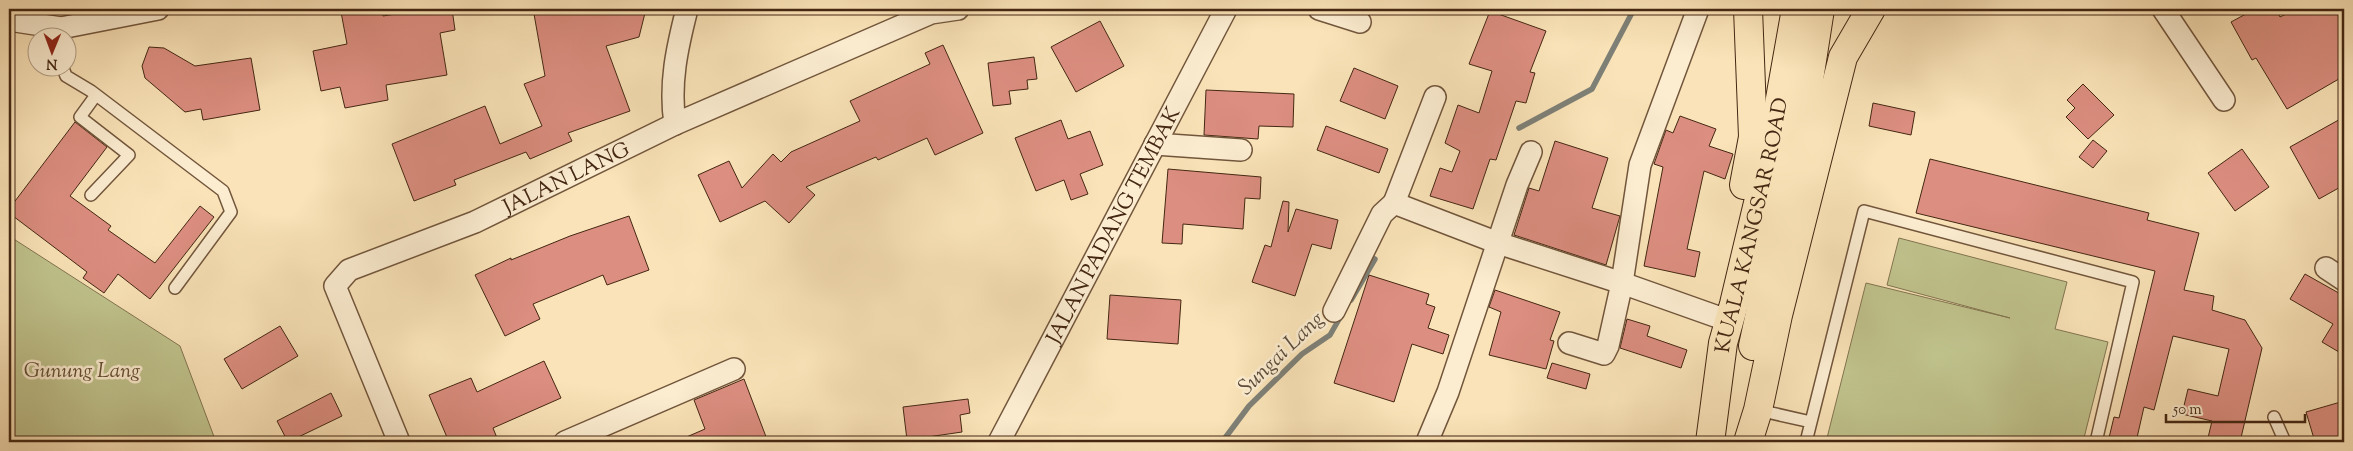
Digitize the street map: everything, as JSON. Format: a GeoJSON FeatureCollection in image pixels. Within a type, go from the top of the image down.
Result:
{"type":"FeatureCollection","features":[{"type":"Feature","properties":{"kind":"highway"},"geometry":{"type":"LineString","coordinates":[[1723,343],[1718,317],[1753,137],[1748,9]]}},
{"type":"Feature","properties":{"kind":"highway","name":"KUALA KANGSAR ROAD"},"geometry":{"type":"LineString","coordinates":[[1710,442],[1723,343],[1772,144],[1796,9]]}},
{"type":"Feature","properties":{"kind":"highway","name":"KUALA KANGSAR ROAD"},"geometry":{"type":"LineString","coordinates":[[1738,442],[1760,308],[1806,99],[1820,9]]}},
{"type":"Feature","properties":{"kind":"highway"},"geometry":{"type":"LineString","coordinates":[[1748,442],[1758,410],[1778,315],[1843,57],[1871,9]]}},
{"type":"Feature","properties":{"kind":"street"},"geometry":{"type":"LineString","coordinates":[[61,28],[158,9]]}},
{"type":"Feature","properties":{"kind":"street"},"geometry":{"type":"LineString","coordinates":[[675,124],[672,100],[675,56],[686,9]]}},
{"type":"Feature","properties":{"kind":"street","name":"JALAN LANG"},"geometry":{"type":"LineString","coordinates":[[399,442],[335,286],[349,270],[475,222],[675,124],[931,12],[958,9]]}},
{"type":"Feature","properties":{"kind":"street","name":"JALAN PADANG TEMBAK"},"geometry":{"type":"LineString","coordinates":[[1000,442],[1226,9]]}},
{"type":"Feature","properties":{"kind":"street"},"geometry":{"type":"LineString","coordinates":[[1319,9],[1360,22]]}},
{"type":"Feature","properties":{"kind":"street"},"geometry":{"type":"LineString","coordinates":[[1569,344],[1604,354],[1608,346],[1622,282],[1640,165],[1698,9]]}},
{"type":"Feature","properties":{"kind":"street"},"geometry":{"type":"LineString","coordinates":[[2163,9],[2224,100]]}},
{"type":"Feature","properties":{"kind":"street"},"geometry":{"type":"LineString","coordinates":[[9,20],[36,28]]}},
{"type":"Feature","properties":{"kind":"street"},"geometry":{"type":"LineString","coordinates":[[1334,311],[1382,214],[1394,203],[1435,97]]}},
{"type":"Feature","properties":{"kind":"street"},"geometry":{"type":"LineString","coordinates":[[1155,144],[1241,150]]}},
{"type":"Feature","properties":{"kind":"street"},"geometry":{"type":"LineString","coordinates":[[1426,442],[1448,392],[1517,185],[1531,152]]}},
{"type":"Feature","properties":{"kind":"street"},"geometry":{"type":"LineString","coordinates":[[1394,203],[1498,243],[1622,282],[1718,317]]}},
{"type":"Feature","properties":{"kind":"street"},"geometry":{"type":"LineString","coordinates":[[2326,268],[2344,280]]}},
{"type":"Feature","properties":{"kind":"street"},"geometry":{"type":"LineString","coordinates":[[565,442],[734,369]]}},
{"type":"Feature","properties":{"kind":"lane"},"geometry":{"type":"LineString","coordinates":[[69,78],[96,95],[223,191],[231,212],[175,288]]}},
{"type":"Feature","properties":{"kind":"lane"},"geometry":{"type":"LineString","coordinates":[[90,195],[129,155],[80,117],[96,95]]}},
{"type":"Feature","properties":{"kind":"lane"},"geometry":{"type":"LineString","coordinates":[[1806,442],[1864,212],[2133,282],[2096,442]]}},
{"type":"Feature","properties":{"kind":"lane"},"geometry":{"type":"LineString","coordinates":[[1758,410],[1811,422]]}},
{"type":"Feature","properties":{"kind":"lane"},"geometry":{"type":"LineString","coordinates":[[2274,417],[2284,442]]}},
{"type":"Feature","properties":{"kind":"green space","name":"Gunung Lang"},"geometry":{"type":"Polygon","coordinates":[[[9,236],[180,346],[216,442],[9,442],[9,236]]]}},
{"type":"Feature","properties":{"kind":"green space"},"geometry":{"type":"Polygon","coordinates":[[[1899,238],[2067,282],[2055,329],[2108,342],[2083,442],[1826,442],[1866,283],[2010,318],[1887,285],[1899,238]]]}},
{"type":"Feature","properties":{"kind":"building"},"geometry":{"type":"Polygon","coordinates":[[[360,9],[382,9],[383,16],[426,9],[452,9],[455,30],[440,33],[447,75],[386,85],[388,100],[345,108],[340,87],[321,91],[313,51],[347,44],[341,12],[360,9]]]}},
{"type":"Feature","properties":{"kind":"building"},"geometry":{"type":"Polygon","coordinates":[[[564,9],[646,9],[639,37],[606,46],[630,111],[568,133],[572,141],[530,159],[526,152],[454,180],[456,185],[414,201],[392,144],[485,106],[500,144],[542,126],[524,84],[545,76],[534,14],[564,9]]]}},
{"type":"Feature","properties":{"kind":"building"},"geometry":{"type":"Polygon","coordinates":[[[2255,9],[2276,9],[2280,17],[2296,9],[2344,9],[2344,76],[2287,109],[2256,58],[2252,60],[2231,22],[2255,9]]]}},
{"type":"Feature","properties":{"kind":"building"},"geometry":{"type":"Polygon","coordinates":[[[1490,11],[1546,31],[1530,72],[1535,73],[1526,103],[1516,101],[1496,160],[1490,159],[1473,209],[1430,196],[1440,168],[1452,172],[1460,151],[1445,143],[1458,105],[1479,113],[1492,71],[1469,64],[1490,11]]]}},
{"type":"Feature","properties":{"kind":"building"},"geometry":{"type":"Polygon","coordinates":[[[1100,21],[1124,66],[1076,92],[1051,47],[1100,21]]]}},
{"type":"Feature","properties":{"kind":"building"},"geometry":{"type":"Polygon","coordinates":[[[943,45],[983,133],[935,155],[927,138],[878,160],[876,157],[806,187],[815,195],[789,223],[765,201],[720,222],[698,175],[729,161],[742,188],[773,154],[781,162],[791,152],[860,121],[850,101],[930,64],[925,53],[943,45]]]}},
{"type":"Feature","properties":{"kind":"building"},"geometry":{"type":"Polygon","coordinates":[[[149,47],[164,48],[195,66],[251,58],[260,110],[203,120],[201,109],[185,112],[145,78],[142,66],[149,47]]]}},
{"type":"Feature","properties":{"kind":"building"},"geometry":{"type":"Polygon","coordinates":[[[1034,57],[1037,79],[1027,80],[1028,89],[1009,91],[1011,104],[993,106],[988,63],[1034,57]]]}},
{"type":"Feature","properties":{"kind":"building"},"geometry":{"type":"Polygon","coordinates":[[[1354,68],[1398,86],[1385,119],[1340,101],[1354,68]]]}},
{"type":"Feature","properties":{"kind":"building"},"geometry":{"type":"Polygon","coordinates":[[[2083,84],[2114,115],[2088,139],[2066,117],[2075,108],[2067,100],[2083,84]]]}},
{"type":"Feature","properties":{"kind":"building"},"geometry":{"type":"Polygon","coordinates":[[[1206,90],[1294,94],[1293,127],[1259,126],[1258,139],[1204,135],[1206,90]]]}},
{"type":"Feature","properties":{"kind":"building"},"geometry":{"type":"Polygon","coordinates":[[[1873,103],[1915,112],[1911,135],[1869,126],[1873,103]]]}},
{"type":"Feature","properties":{"kind":"building"},"geometry":{"type":"Polygon","coordinates":[[[1680,116],[1716,129],[1709,146],[1733,154],[1725,179],[1704,171],[1687,249],[1700,252],[1695,277],[1644,266],[1663,167],[1654,164],[1666,130],[1673,133],[1680,116]]]}},
{"type":"Feature","properties":{"kind":"building"},"geometry":{"type":"Polygon","coordinates":[[[2344,117],[2344,185],[2319,199],[2290,147],[2344,117]]]}},
{"type":"Feature","properties":{"kind":"building"},"geometry":{"type":"Polygon","coordinates":[[[1061,120],[1068,139],[1090,131],[1103,165],[1080,174],[1088,194],[1071,200],[1064,180],[1036,191],[1015,138],[1061,120]]]}},
{"type":"Feature","properties":{"kind":"building"},"geometry":{"type":"Polygon","coordinates":[[[75,122],[107,147],[70,196],[111,226],[108,230],[155,263],[200,206],[214,217],[150,299],[118,274],[104,293],[83,278],[87,272],[9,213],[9,209],[75,122]]]}},
{"type":"Feature","properties":{"kind":"building"},"geometry":{"type":"Polygon","coordinates":[[[1326,126],[1388,149],[1379,173],[1317,150],[1326,126]]]}},
{"type":"Feature","properties":{"kind":"building"},"geometry":{"type":"Polygon","coordinates":[[[2093,140],[2107,151],[2093,168],[2079,157],[2093,140]]]}},
{"type":"Feature","properties":{"kind":"building"},"geometry":{"type":"Polygon","coordinates":[[[1555,141],[1608,158],[1592,208],[1620,216],[1606,265],[1514,235],[1529,188],[1539,191],[1555,141]]]}},
{"type":"Feature","properties":{"kind":"building"},"geometry":{"type":"Polygon","coordinates":[[[2242,149],[2269,187],[2235,211],[2208,173],[2242,149]]]}},
{"type":"Feature","properties":{"kind":"building"},"geometry":{"type":"Polygon","coordinates":[[[1930,159],[2149,213],[2147,220],[2199,233],[2184,290],[2214,296],[2212,310],[2245,320],[2262,348],[2240,442],[2207,442],[2212,421],[2182,414],[2188,389],[2218,396],[2229,349],[2173,336],[2154,410],[2144,407],[2136,442],[2108,442],[2114,417],[2119,418],[2155,271],[1916,213],[1930,159]]]}},
{"type":"Feature","properties":{"kind":"building"},"geometry":{"type":"Polygon","coordinates":[[[1168,169],[1261,177],[1260,199],[1245,198],[1243,229],[1183,224],[1182,244],[1162,243],[1168,169]]]}},
{"type":"Feature","properties":{"kind":"building"},"geometry":{"type":"Polygon","coordinates":[[[1283,201],[1289,202],[1288,232],[1296,209],[1338,220],[1331,249],[1312,244],[1295,296],[1252,282],[1265,245],[1271,247],[1283,201]]]}},
{"type":"Feature","properties":{"kind":"building"},"geometry":{"type":"Polygon","coordinates":[[[629,216],[649,270],[607,285],[603,275],[533,304],[540,319],[505,336],[475,275],[511,258],[511,260],[570,236],[629,216]]]}},
{"type":"Feature","properties":{"kind":"building"},"geometry":{"type":"Polygon","coordinates":[[[2305,274],[2344,296],[2344,355],[2322,342],[2333,324],[2290,299],[2305,274]]]}},
{"type":"Feature","properties":{"kind":"building"},"geometry":{"type":"Polygon","coordinates":[[[1369,275],[1429,294],[1426,304],[1435,307],[1428,328],[1449,335],[1443,354],[1412,344],[1394,402],[1334,383],[1369,275]]]}},
{"type":"Feature","properties":{"kind":"building"},"geometry":{"type":"Polygon","coordinates":[[[1495,290],[1560,312],[1550,340],[1554,341],[1546,369],[1489,355],[1501,312],[1489,307],[1495,290]]]}},
{"type":"Feature","properties":{"kind":"building"},"geometry":{"type":"Polygon","coordinates":[[[1110,295],[1181,300],[1178,344],[1107,339],[1110,295]]]}},
{"type":"Feature","properties":{"kind":"building"},"geometry":{"type":"Polygon","coordinates":[[[1627,319],[1650,326],[1647,336],[1687,350],[1681,368],[1620,348],[1627,319]]]}},
{"type":"Feature","properties":{"kind":"building"},"geometry":{"type":"Polygon","coordinates":[[[280,326],[298,356],[242,389],[224,359],[280,326]]]}},
{"type":"Feature","properties":{"kind":"building"},"geometry":{"type":"Polygon","coordinates":[[[544,361],[561,398],[493,428],[497,438],[487,442],[449,442],[429,395],[471,378],[477,392],[544,361]]]}},
{"type":"Feature","properties":{"kind":"building"},"geometry":{"type":"Polygon","coordinates":[[[1552,363],[1590,374],[1586,389],[1547,378],[1552,363]]]}},
{"type":"Feature","properties":{"kind":"building"},"geometry":{"type":"Polygon","coordinates":[[[744,379],[768,442],[675,442],[705,429],[694,400],[744,379]]]}},
{"type":"Feature","properties":{"kind":"building"},"geometry":{"type":"Polygon","coordinates":[[[331,393],[342,416],[288,442],[277,421],[331,393]]]}},
{"type":"Feature","properties":{"kind":"building"},"geometry":{"type":"Polygon","coordinates":[[[968,399],[970,413],[960,415],[962,432],[907,440],[903,407],[968,399]]]}},
{"type":"Feature","properties":{"kind":"building"},"geometry":{"type":"Polygon","coordinates":[[[2344,401],[2344,442],[2315,442],[2306,412],[2344,401]]]}},
{"type":"Feature","properties":{"kind":"waterway","name":"Sungai Lang"},"geometry":{"type":"LineString","coordinates":[[1519,128],[1592,89],[1634,9]]}},
{"type":"Feature","properties":{"kind":"waterway","name":"Sungai Lang"},"geometry":{"type":"LineString","coordinates":[[1351,300],[1375,259]]}},
{"type":"Feature","properties":{"kind":"waterway","name":"Sungai Lang"},"geometry":{"type":"LineString","coordinates":[[1222,442],[1249,406],[1302,354],[1330,335],[1342,314]]}}]}
